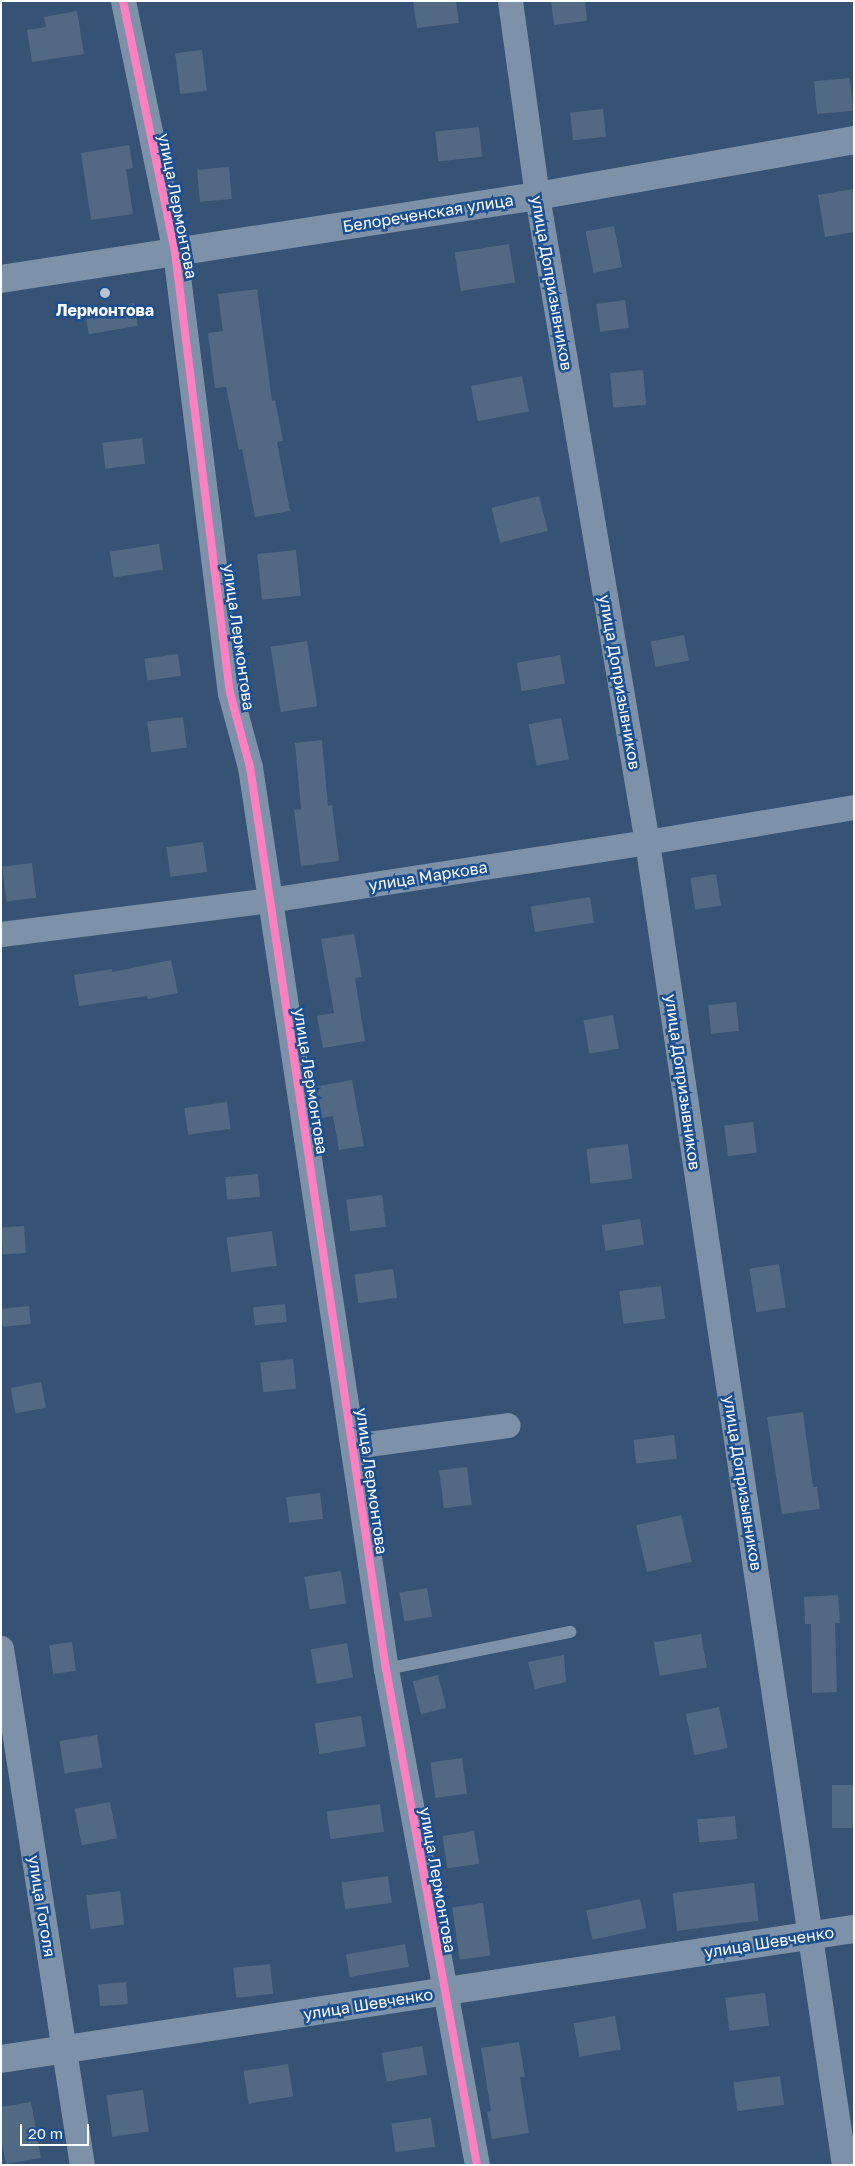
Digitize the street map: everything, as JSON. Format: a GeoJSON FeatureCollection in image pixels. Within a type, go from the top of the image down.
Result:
{"type":"FeatureCollection","features":[{"type":"Feature","properties":{"kind":"street","name":"улица Лермонтова"},"geometry":{"type":"LineString","coordinates":[[123,1],[175,252],[230,693],[250,767],[386,1669],[477,2165]]}},
{"type":"Feature","properties":{"kind":"street","name":"улица Допризывников"},"geometry":{"type":"LineString","coordinates":[[510,1],[536,196],[647,842],[844,2165]]}},
{"type":"Feature","properties":{"kind":"street","name":"Белореченская улица"},"geometry":{"type":"LineString","coordinates":[[1,279],[536,196],[854,140]]}},
{"type":"Feature","properties":{"kind":"street","name":"улица Маркова"},"geometry":{"type":"LineString","coordinates":[[1,934],[269,900],[647,842],[854,807]]}},
{"type":"Feature","properties":{"kind":"street"},"geometry":{"type":"LineString","coordinates":[[353,1446],[508,1425]]}},
{"type":"Feature","properties":{"kind":"street","name":"улица Гоголя"},"geometry":{"type":"LineString","coordinates":[[1,1648],[82,2165]]}},
{"type":"Feature","properties":{"kind":"street","name":"улица Шевченко"},"geometry":{"type":"LineString","coordinates":[[1,2058],[65,2050],[854,1929]]}},
{"type":"Feature","properties":{"kind":"lane"},"geometry":{"type":"LineString","coordinates":[[386,1669],[570,1632]]}},
{"type":"Feature","properties":{"kind":"building"},"geometry":{"type":"Polygon","coordinates":[[[413,1],[456,1],[459,23],[417,28],[413,1]]]}},
{"type":"Feature","properties":{"kind":"building"},"geometry":{"type":"Polygon","coordinates":[[[551,1],[585,1],[587,21],[554,25],[551,1]]]}},
{"type":"Feature","properties":{"kind":"building"},"geometry":{"type":"Polygon","coordinates":[[[77,11],[84,54],[32,62],[27,30],[46,27],[44,17],[77,11]]]}},
{"type":"Feature","properties":{"kind":"building"},"geometry":{"type":"Polygon","coordinates":[[[202,50],[207,91],[180,94],[175,53],[202,50]]]}},
{"type":"Feature","properties":{"kind":"building"},"geometry":{"type":"Polygon","coordinates":[[[850,78],[853,111],[817,114],[814,81],[850,78]]]}},
{"type":"Feature","properties":{"kind":"building"},"geometry":{"type":"Polygon","coordinates":[[[603,109],[606,137],[573,140],[570,112],[603,109]]]}},
{"type":"Feature","properties":{"kind":"building"},"geometry":{"type":"Polygon","coordinates":[[[479,127],[482,157],[438,161],[435,132],[479,127]]]}},
{"type":"Feature","properties":{"kind":"building"},"geometry":{"type":"Polygon","coordinates":[[[129,145],[133,168],[126,169],[133,214],[91,220],[81,153],[129,145]]]}},
{"type":"Feature","properties":{"kind":"building"},"geometry":{"type":"Polygon","coordinates":[[[229,167],[232,199],[200,202],[197,170],[229,167]]]}},
{"type":"Feature","properties":{"kind":"building"},"geometry":{"type":"Polygon","coordinates":[[[854,189],[854,232],[825,237],[818,195],[854,189]]]}},
{"type":"Feature","properties":{"kind":"building"},"geometry":{"type":"Polygon","coordinates":[[[614,226],[622,267],[594,273],[586,232],[614,226]]]}},
{"type":"Feature","properties":{"kind":"building"},"geometry":{"type":"Polygon","coordinates":[[[509,244],[515,283],[461,291],[455,253],[509,244]]]}},
{"type":"Feature","properties":{"kind":"building"},"geometry":{"type":"Polygon","coordinates":[[[257,289],[272,401],[275,400],[283,441],[277,442],[290,511],[255,517],[242,449],[239,450],[226,387],[215,388],[208,333],[223,331],[218,294],[257,289]]]}},
{"type":"Feature","properties":{"kind":"building"},"geometry":{"type":"Polygon","coordinates":[[[625,300],[629,328],[600,332],[596,304],[625,300]]]}},
{"type":"Feature","properties":{"kind":"building"},"geometry":{"type":"Polygon","coordinates":[[[134,303],[138,326],[89,334],[85,312],[134,303]]]}},
{"type":"Feature","properties":{"kind":"building"},"geometry":{"type":"Polygon","coordinates":[[[643,370],[646,405],[613,408],[610,373],[643,370]]]}},
{"type":"Feature","properties":{"kind":"building"},"geometry":{"type":"Polygon","coordinates":[[[522,376],[529,411],[478,421],[471,386],[522,376]]]}},
{"type":"Feature","properties":{"kind":"building"},"geometry":{"type":"Polygon","coordinates":[[[142,438],[145,464],[105,469],[102,443],[142,438]]]}},
{"type":"Feature","properties":{"kind":"building"},"geometry":{"type":"Polygon","coordinates":[[[539,496],[548,531],[500,543],[491,508],[539,496]]]}},
{"type":"Feature","properties":{"kind":"building"},"geometry":{"type":"Polygon","coordinates":[[[159,544],[163,570],[114,578],[110,552],[159,544]]]}},
{"type":"Feature","properties":{"kind":"building"},"geometry":{"type":"Polygon","coordinates":[[[296,550],[301,596],[262,600],[257,554],[296,550]]]}},
{"type":"Feature","properties":{"kind":"building"},"geometry":{"type":"Polygon","coordinates":[[[684,635],[689,661],[656,667],[651,641],[684,635]]]}},
{"type":"Feature","properties":{"kind":"building"},"geometry":{"type":"Polygon","coordinates":[[[307,641],[317,706],[281,712],[270,647],[307,641]]]}},
{"type":"Feature","properties":{"kind":"building"},"geometry":{"type":"Polygon","coordinates":[[[178,654],[181,676],[147,681],[144,659],[178,654]]]}},
{"type":"Feature","properties":{"kind":"building"},"geometry":{"type":"Polygon","coordinates":[[[560,655],[565,684],[522,691],[517,663],[560,655]]]}},
{"type":"Feature","properties":{"kind":"building"},"geometry":{"type":"Polygon","coordinates":[[[183,717],[187,748],[151,752],[147,721],[183,717]]]}},
{"type":"Feature","properties":{"kind":"building"},"geometry":{"type":"Polygon","coordinates":[[[561,718],[569,759],[537,766],[529,724],[561,718]]]}},
{"type":"Feature","properties":{"kind":"building"},"geometry":{"type":"Polygon","coordinates":[[[322,740],[328,806],[332,805],[339,861],[301,866],[294,810],[301,809],[295,743],[322,740]]]}},
{"type":"Feature","properties":{"kind":"building"},"geometry":{"type":"Polygon","coordinates":[[[203,842],[207,872],[171,877],[166,847],[203,842]]]}},
{"type":"Feature","properties":{"kind":"building"},"geometry":{"type":"Polygon","coordinates":[[[32,863],[36,898],[6,901],[2,867],[32,863]]]}},
{"type":"Feature","properties":{"kind":"building"},"geometry":{"type":"Polygon","coordinates":[[[716,874],[721,906],[695,910],[690,878],[716,874]]]}},
{"type":"Feature","properties":{"kind":"building"},"geometry":{"type":"Polygon","coordinates":[[[590,897],[594,923],[535,932],[531,906],[590,897]]]}},
{"type":"Feature","properties":{"kind":"building"},"geometry":{"type":"Polygon","coordinates":[[[354,934],[362,977],[355,978],[365,1041],[323,1048],[317,1016],[334,1013],[321,939],[354,934]]]}},
{"type":"Feature","properties":{"kind":"building"},"geometry":{"type":"Polygon","coordinates":[[[171,960],[178,993],[148,999],[147,996],[79,1006],[74,975],[112,969],[112,972],[171,960]]]}},
{"type":"Feature","properties":{"kind":"building"},"geometry":{"type":"Polygon","coordinates":[[[736,1002],[739,1031],[711,1034],[708,1005],[736,1002]]]}},
{"type":"Feature","properties":{"kind":"building"},"geometry":{"type":"Polygon","coordinates":[[[613,1015],[619,1048],[589,1054],[583,1020],[613,1015]]]}},
{"type":"Feature","properties":{"kind":"building"},"geometry":{"type":"Polygon","coordinates":[[[352,1080],[364,1146],[339,1150],[333,1116],[318,1119],[313,1087],[352,1080]]]}},
{"type":"Feature","properties":{"kind":"building"},"geometry":{"type":"Polygon","coordinates":[[[227,1102],[231,1129],[188,1135],[184,1108],[227,1102]]]}},
{"type":"Feature","properties":{"kind":"building"},"geometry":{"type":"Polygon","coordinates":[[[753,1122],[757,1153],[728,1156],[724,1126],[753,1122]]]}},
{"type":"Feature","properties":{"kind":"building"},"geometry":{"type":"Polygon","coordinates":[[[628,1144],[632,1179],[591,1184],[586,1149],[628,1144]]]}},
{"type":"Feature","properties":{"kind":"building"},"geometry":{"type":"Polygon","coordinates":[[[258,1174],[260,1197],[227,1200],[225,1177],[258,1174]]]}},
{"type":"Feature","properties":{"kind":"building"},"geometry":{"type":"Polygon","coordinates":[[[382,1195],[386,1227],[350,1231],[346,1199],[382,1195]]]}},
{"type":"Feature","properties":{"kind":"building"},"geometry":{"type":"Polygon","coordinates":[[[640,1219],[644,1245],[606,1251],[601,1225],[640,1219]]]}},
{"type":"Feature","properties":{"kind":"building"},"geometry":{"type":"Polygon","coordinates":[[[24,1226],[26,1253],[3,1255],[1,1228],[24,1226]]]}},
{"type":"Feature","properties":{"kind":"building"},"geometry":{"type":"Polygon","coordinates":[[[272,1231],[277,1266],[231,1272],[226,1237],[272,1231]]]}},
{"type":"Feature","properties":{"kind":"building"},"geometry":{"type":"Polygon","coordinates":[[[779,1264],[786,1307],[756,1312],[749,1269],[779,1264]]]}},
{"type":"Feature","properties":{"kind":"building"},"geometry":{"type":"Polygon","coordinates":[[[393,1269],[397,1298],[358,1303],[354,1274],[393,1269]]]}},
{"type":"Feature","properties":{"kind":"building"},"geometry":{"type":"Polygon","coordinates":[[[661,1286],[665,1319],[623,1324],[619,1291],[661,1286]]]}},
{"type":"Feature","properties":{"kind":"building"},"geometry":{"type":"Polygon","coordinates":[[[285,1304],[287,1322],[255,1325],[253,1307],[285,1304]]]}},
{"type":"Feature","properties":{"kind":"building"},"geometry":{"type":"Polygon","coordinates":[[[29,1306],[31,1324],[3,1327],[1,1309],[29,1306]]]}},
{"type":"Feature","properties":{"kind":"building"},"geometry":{"type":"Polygon","coordinates":[[[293,1359],[296,1389],[263,1392],[260,1362],[293,1359]]]}},
{"type":"Feature","properties":{"kind":"building"},"geometry":{"type":"Polygon","coordinates":[[[41,1382],[46,1408],[16,1413],[11,1388],[41,1382]]]}},
{"type":"Feature","properties":{"kind":"building"},"geometry":{"type":"Polygon","coordinates":[[[803,1412],[813,1487],[817,1487],[820,1509],[782,1514],[767,1417],[803,1412]]]}},
{"type":"Feature","properties":{"kind":"building"},"geometry":{"type":"Polygon","coordinates":[[[674,1435],[677,1459],[636,1464],[633,1440],[674,1435]]]}},
{"type":"Feature","properties":{"kind":"building"},"geometry":{"type":"Polygon","coordinates":[[[467,1467],[472,1505],[444,1508],[439,1470],[467,1467]]]}},
{"type":"Feature","properties":{"kind":"building"},"geometry":{"type":"Polygon","coordinates":[[[320,1493],[323,1519],[289,1523],[286,1497],[320,1493]]]}},
{"type":"Feature","properties":{"kind":"building"},"geometry":{"type":"Polygon","coordinates":[[[681,1515],[692,1562],[647,1572],[636,1525],[681,1515]]]}},
{"type":"Feature","properties":{"kind":"building"},"geometry":{"type":"Polygon","coordinates":[[[341,1571],[346,1604],[310,1609],[304,1577],[341,1571]]]}},
{"type":"Feature","properties":{"kind":"building"},"geometry":{"type":"Polygon","coordinates":[[[427,1588],[432,1617],[404,1621],[399,1593],[427,1588]]]}},
{"type":"Feature","properties":{"kind":"building"},"geometry":{"type":"Polygon","coordinates":[[[838,1595],[840,1623],[835,1623],[837,1692],[812,1693],[811,1624],[805,1624],[804,1597],[838,1595]]]}},
{"type":"Feature","properties":{"kind":"building"},"geometry":{"type":"Polygon","coordinates":[[[701,1634],[707,1667],[660,1676],[654,1642],[701,1634]]]}},
{"type":"Feature","properties":{"kind":"building"},"geometry":{"type":"Polygon","coordinates":[[[72,1642],[76,1671],[53,1674],[49,1645],[72,1642]]]}},
{"type":"Feature","properties":{"kind":"building"},"geometry":{"type":"Polygon","coordinates":[[[347,1643],[353,1677],[317,1684],[311,1649],[347,1643]]]}},
{"type":"Feature","properties":{"kind":"building"},"geometry":{"type":"Polygon","coordinates":[[[564,1655],[566,1682],[535,1689],[528,1662],[564,1655]]]}},
{"type":"Feature","properties":{"kind":"building"},"geometry":{"type":"Polygon","coordinates":[[[438,1675],[446,1708],[421,1714],[413,1681],[438,1675]]]}},
{"type":"Feature","properties":{"kind":"building"},"geometry":{"type":"Polygon","coordinates":[[[719,1707],[728,1748],[694,1755],[686,1714],[719,1707]]]}},
{"type":"Feature","properties":{"kind":"building"},"geometry":{"type":"Polygon","coordinates":[[[361,1716],[366,1747],[319,1754],[315,1723],[361,1716]]]}},
{"type":"Feature","properties":{"kind":"building"},"geometry":{"type":"Polygon","coordinates":[[[97,1735],[102,1768],[65,1774],[59,1741],[97,1735]]]}},
{"type":"Feature","properties":{"kind":"building"},"geometry":{"type":"Polygon","coordinates":[[[462,1758],[467,1794],[435,1798],[430,1762],[462,1758]]]}},
{"type":"Feature","properties":{"kind":"building"},"geometry":{"type":"Polygon","coordinates":[[[832,1785],[854,1785],[854,1828],[832,1828],[832,1785]]]}},
{"type":"Feature","properties":{"kind":"building"},"geometry":{"type":"Polygon","coordinates":[[[110,1802],[117,1838],[82,1845],[75,1809],[110,1802]]]}},
{"type":"Feature","properties":{"kind":"building"},"geometry":{"type":"Polygon","coordinates":[[[380,1804],[384,1832],[330,1839],[327,1812],[380,1804]]]}},
{"type":"Feature","properties":{"kind":"building"},"geometry":{"type":"Polygon","coordinates":[[[735,1816],[737,1839],[699,1842],[697,1819],[735,1816]]]}},
{"type":"Feature","properties":{"kind":"building"},"geometry":{"type":"Polygon","coordinates":[[[474,1831],[479,1864],[448,1869],[442,1836],[474,1831]]]}},
{"type":"Feature","properties":{"kind":"building"},"geometry":{"type":"Polygon","coordinates":[[[388,1876],[392,1903],[345,1909],[341,1883],[388,1876]]]}},
{"type":"Feature","properties":{"kind":"building"},"geometry":{"type":"Polygon","coordinates":[[[754,1883],[759,1921],[677,1931],[673,1893],[754,1883]]]}},
{"type":"Feature","properties":{"kind":"building"},"geometry":{"type":"Polygon","coordinates":[[[120,1891],[124,1925],[90,1929],[86,1895],[120,1891]]]}},
{"type":"Feature","properties":{"kind":"building"},"geometry":{"type":"Polygon","coordinates":[[[640,1899],[646,1928],[592,1940],[586,1910],[640,1899]]]}},
{"type":"Feature","properties":{"kind":"building"},"geometry":{"type":"Polygon","coordinates":[[[483,1903],[490,1955],[460,1960],[452,1907],[483,1903]]]}},
{"type":"Feature","properties":{"kind":"building"},"geometry":{"type":"Polygon","coordinates":[[[405,1944],[409,1967],[350,1977],[346,1954],[405,1944]]]}},
{"type":"Feature","properties":{"kind":"building"},"geometry":{"type":"Polygon","coordinates":[[[270,1964],[273,1994],[236,1998],[233,1968],[270,1964]]]}},
{"type":"Feature","properties":{"kind":"building"},"geometry":{"type":"Polygon","coordinates":[[[126,1982],[128,2004],[100,2006],[98,1984],[126,1982]]]}},
{"type":"Feature","properties":{"kind":"building"},"geometry":{"type":"Polygon","coordinates":[[[765,1993],[769,2026],[729,2031],[725,1998],[765,1993]]]}},
{"type":"Feature","properties":{"kind":"building"},"geometry":{"type":"Polygon","coordinates":[[[615,2016],[621,2049],[580,2057],[574,2023],[615,2016]]]}},
{"type":"Feature","properties":{"kind":"building"},"geometry":{"type":"Polygon","coordinates":[[[519,2042],[525,2077],[520,2077],[529,2133],[492,2139],[487,2112],[491,2111],[481,2048],[519,2042]]]}},
{"type":"Feature","properties":{"kind":"building"},"geometry":{"type":"Polygon","coordinates":[[[422,2046],[427,2075],[387,2082],[382,2053],[422,2046]]]}},
{"type":"Feature","properties":{"kind":"building"},"geometry":{"type":"Polygon","coordinates":[[[288,2064],[293,2097],[249,2104],[244,2071],[288,2064]]]}},
{"type":"Feature","properties":{"kind":"building"},"geometry":{"type":"Polygon","coordinates":[[[780,2076],[784,2105],[737,2111],[733,2083],[780,2076]]]}},
{"type":"Feature","properties":{"kind":"building"},"geometry":{"type":"Polygon","coordinates":[[[143,2090],[149,2132],[112,2137],[106,2095],[143,2090]]]}},
{"type":"Feature","properties":{"kind":"building"},"geometry":{"type":"Polygon","coordinates":[[[31,2102],[41,2158],[6,2164],[1,2137],[1,2107],[31,2102]]]}},
{"type":"Feature","properties":{"kind":"building"},"geometry":{"type":"Polygon","coordinates":[[[431,2118],[435,2147],[395,2152],[391,2124],[431,2118]]]}},
{"type":"Feature","properties":{"kind":"cycle path"},"geometry":{"type":"LineString","coordinates":[[123,1],[175,252],[230,693],[250,767],[386,1669],[477,2165]]}},
{"type":"Feature","properties":{"kind":"place","name":"Лермонтова"},"geometry":{"type":"Point","coordinates":[105,293]}}]}
